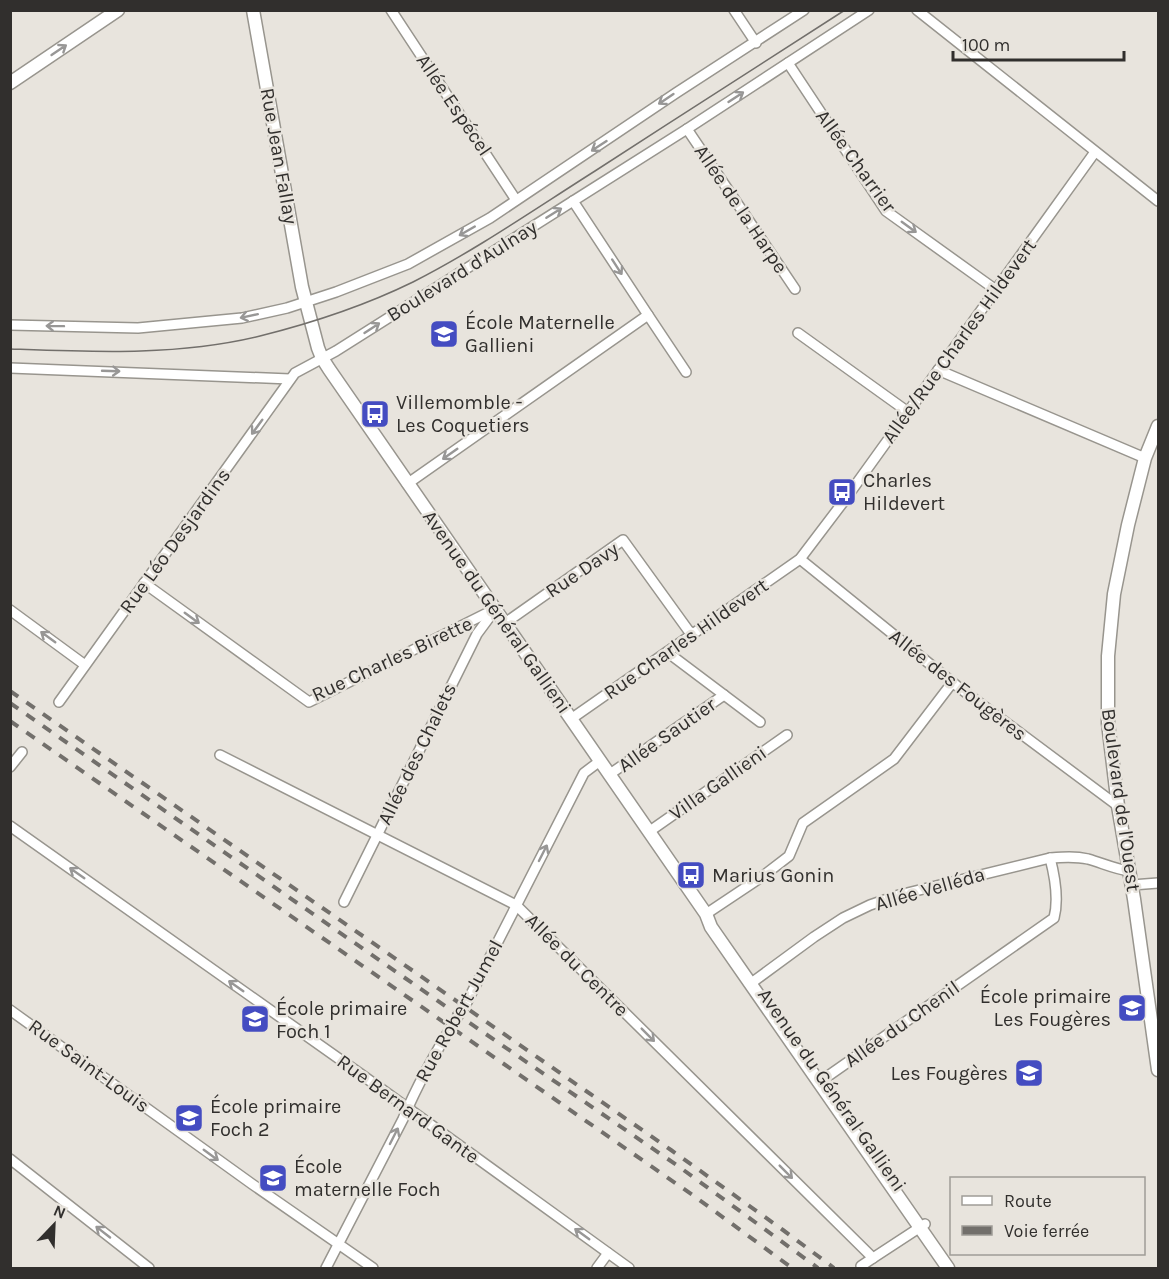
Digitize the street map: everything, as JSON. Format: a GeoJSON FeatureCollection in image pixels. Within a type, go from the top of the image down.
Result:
{"type":"FeatureCollection","features":[{"type":"Feature","properties":{"kind":"street"},"geometry":{"type":"LineString","coordinates":[[10,83],[118,10]]}},
{"type":"Feature","properties":{"kind":"street","name":"Rue Jean Fallay"},"geometry":{"type":"LineString","coordinates":[[253,10],[306,302]]}},
{"type":"Feature","properties":{"kind":"street","name":"Allée Espécel"},"geometry":{"type":"LineString","coordinates":[[391,10],[516,200]]}},
{"type":"Feature","properties":{"kind":"street"},"geometry":{"type":"LineString","coordinates":[[734,10],[756,42]]}},
{"type":"Feature","properties":{"kind":"street","name":"Boulevard d'Aulnay"},"geometry":{"type":"LineString","coordinates":[[10,325],[138,328],[242,318],[306,302],[408,264],[490,218],[804,10]]}},
{"type":"Feature","properties":{"kind":"street","name":"Boulevard d'Aulnay"},"geometry":{"type":"LineString","coordinates":[[290,379],[295,373],[336,351],[687,129],[869,10]]}},
{"type":"Feature","properties":{"kind":"street"},"geometry":{"type":"LineString","coordinates":[[917,10],[1158,201]]}},
{"type":"Feature","properties":{"kind":"street","name":"Allée Charrier"},"geometry":{"type":"LineString","coordinates":[[788,63],[886,211],[996,290]]}},
{"type":"Feature","properties":{"kind":"street","name":"Allée de la Harpe"},"geometry":{"type":"LineString","coordinates":[[687,129],[795,289]]}},
{"type":"Feature","properties":{"kind":"street","name":"Allée/Rue Charles Hildevert"},"geometry":{"type":"LineString","coordinates":[[800,559],[1095,152]]}},
{"type":"Feature","properties":{"kind":"street"},"geometry":{"type":"LineString","coordinates":[[573,201],[686,372]]}},
{"type":"Feature","properties":{"kind":"street","name":"Avenue du Général Gallieni"},"geometry":{"type":"LineString","coordinates":[[306,302],[322,358],[706,914],[720,925],[753,982],[922,1226],[948,1269]]}},
{"type":"Feature","properties":{"kind":"street"},"geometry":{"type":"LineString","coordinates":[[407,484],[648,315]]}},
{"type":"Feature","properties":{"kind":"street"},"geometry":{"type":"LineString","coordinates":[[798,333],[908,412]]}},
{"type":"Feature","properties":{"kind":"street"},"geometry":{"type":"LineString","coordinates":[[10,368],[290,379]]}},
{"type":"Feature","properties":{"kind":"street"},"geometry":{"type":"LineString","coordinates":[[938,370],[1145,458]]}},
{"type":"Feature","properties":{"kind":"street","name":"Rue Léo Desjardins"},"geometry":{"type":"LineString","coordinates":[[58,702],[290,379]]}},
{"type":"Feature","properties":{"kind":"street","name":"Boulevard de l'Ouest"},"geometry":{"type":"LineString","coordinates":[[1158,426],[1145,458],[1128,525],[1114,594],[1108,656],[1108,723],[1118,806],[1132,885],[1158,1070]]}},
{"type":"Feature","properties":{"kind":"street","name":"Rue Davy"},"geometry":{"type":"LineString","coordinates":[[505,623],[623,540],[693,634]]}},
{"type":"Feature","properties":{"kind":"street","name":"Rue Charles Hildevert"},"geometry":{"type":"LineString","coordinates":[[571,719],[800,559]]}},
{"type":"Feature","properties":{"kind":"street","name":"Allée des Fougères"},"geometry":{"type":"LineString","coordinates":[[800,559],[952,682],[1118,806]]}},
{"type":"Feature","properties":{"kind":"street","name":"Rue Charles Birette"},"geometry":{"type":"LineString","coordinates":[[144,583],[309,702],[495,609]]}},
{"type":"Feature","properties":{"kind":"street","name":"Allée des Chalets"},"geometry":{"type":"LineString","coordinates":[[344,902],[477,634],[495,609]]}},
{"type":"Feature","properties":{"kind":"street"},"geometry":{"type":"LineString","coordinates":[[10,610],[86,665]]}},
{"type":"Feature","properties":{"kind":"street"},"geometry":{"type":"LineString","coordinates":[[667,652],[760,723]]}},
{"type":"Feature","properties":{"kind":"street"},"geometry":{"type":"LineString","coordinates":[[706,914],[789,856],[803,823],[894,759],[952,682]]}},
{"type":"Feature","properties":{"kind":"street","name":"Allée Sautier"},"geometry":{"type":"LineString","coordinates":[[610,774],[724,695]]}},
{"type":"Feature","properties":{"kind":"street","name":"Villa Gallieni"},"geometry":{"type":"LineString","coordinates":[[650,831],[787,735]]}},
{"type":"Feature","properties":{"kind":"street"},"geometry":{"type":"LineString","coordinates":[[10,767],[22,752]]}},
{"type":"Feature","properties":{"kind":"street","name":"Allée du Centre"},"geometry":{"type":"LineString","coordinates":[[220,756],[516,905],[873,1258]]}},
{"type":"Feature","properties":{"kind":"street","name":"Rue Robert Jumel"},"geometry":{"type":"LineString","coordinates":[[326,1269],[447,1032],[466,1002],[584,773],[600,761]]}},
{"type":"Feature","properties":{"kind":"street","name":"Rue Bernard Gante"},"geometry":{"type":"LineString","coordinates":[[10,826],[353,1069],[629,1269]]}},
{"type":"Feature","properties":{"kind":"street","name":"Allée Velléda"},"geometry":{"type":"LineString","coordinates":[[753,982],[843,918],[899,895],[1050,858],[1088,859],[1129,871]]}},
{"type":"Feature","properties":{"kind":"street","name":"Allée du Chenil"},"geometry":{"type":"LineString","coordinates":[[821,1080],[1054,918],[1057,907],[1050,858]]}},
{"type":"Feature","properties":{"kind":"street"},"geometry":{"type":"LineString","coordinates":[[1132,885],[1158,883]]}},
{"type":"Feature","properties":{"kind":"street","name":"Rue Saint-Louis"},"geometry":{"type":"LineString","coordinates":[[10,1010],[373,1269]]}},
{"type":"Feature","properties":{"kind":"street"},"geometry":{"type":"LineString","coordinates":[[10,1159],[149,1269]]}},
{"type":"Feature","properties":{"kind":"street"},"geometry":{"type":"LineString","coordinates":[[861,1266],[922,1226]]}},
{"type":"Feature","properties":{"kind":"street","name":"Avenue du Général Gallieni"},"geometry":{"type":"LineString","coordinates":[[922,1226],[956,1269]]}},
{"type":"Feature","properties":{"kind":"street"},"geometry":{"type":"LineString","coordinates":[[597,1269],[608,1253]]}},
{"type":"Feature","properties":{"kind":"tram line"},"geometry":{"type":"LineString","coordinates":[[10,349],[136,351],[198,347],[279,331],[376,299],[436,270],[482,243],[845,10]]}},
{"type":"Feature","properties":{"kind":"railway"},"geometry":{"type":"LineString","coordinates":[[10,691],[671,1150],[834,1268]]}},
{"type":"Feature","properties":{"kind":"railway"},"geometry":{"type":"LineString","coordinates":[[10,703],[678,1166],[818,1268]]}},
{"type":"Feature","properties":{"kind":"railway"},"geometry":{"type":"LineString","coordinates":[[10,721],[694,1196],[792,1268]]}},
{"type":"Feature","properties":{"kind":"place","name":"École Maternelle Gallieni"},"geometry":{"type":"Point","coordinates":[444,334]}},
{"type":"Feature","properties":{"kind":"place","name":"Villemomble - Les Coquetiers"},"geometry":{"type":"Point","coordinates":[375,414]}},
{"type":"Feature","properties":{"kind":"place","name":"Charles Hildevert"},"geometry":{"type":"Point","coordinates":[842,492]}},
{"type":"Feature","properties":{"kind":"place","name":"Marius Gonin"},"geometry":{"type":"Point","coordinates":[691,875]}},
{"type":"Feature","properties":{"kind":"place","name":"École primaire Les Fougères"},"geometry":{"type":"Point","coordinates":[1132,1008]}},
{"type":"Feature","properties":{"kind":"place","name":"École primaire Foch 1"},"geometry":{"type":"Point","coordinates":[255,1019]}},
{"type":"Feature","properties":{"kind":"place","name":"Les Fougères"},"geometry":{"type":"Point","coordinates":[1029,1073]}},
{"type":"Feature","properties":{"kind":"place","name":"École primaire Foch 2"},"geometry":{"type":"Point","coordinates":[189,1118]}},
{"type":"Feature","properties":{"kind":"place","name":"École maternelle Foch"},"geometry":{"type":"Point","coordinates":[273,1178]}}]}
